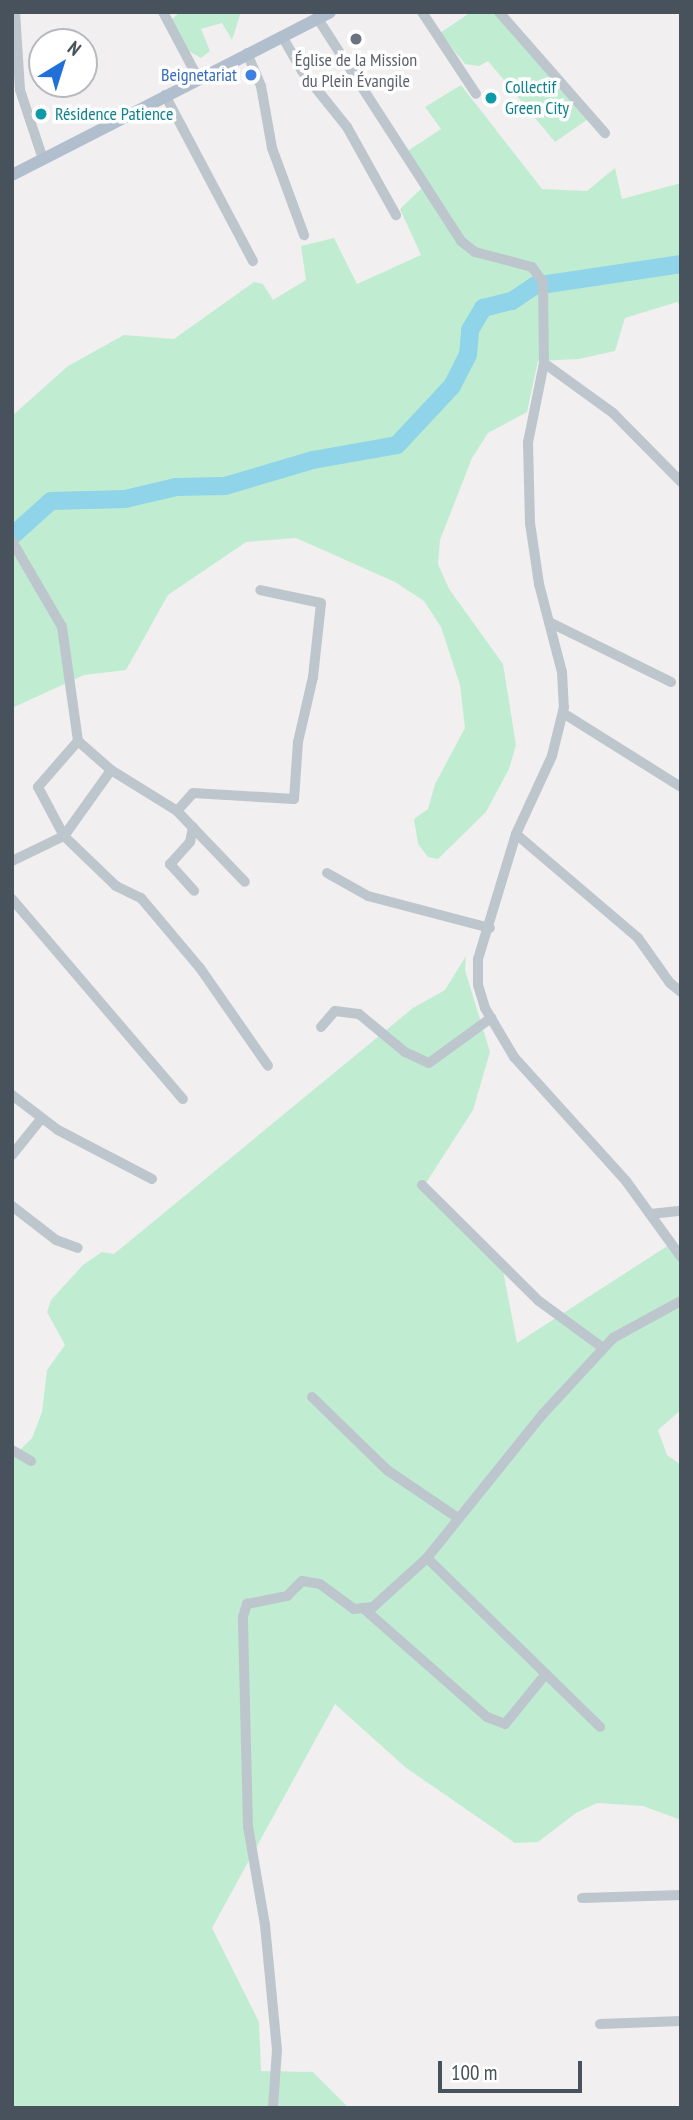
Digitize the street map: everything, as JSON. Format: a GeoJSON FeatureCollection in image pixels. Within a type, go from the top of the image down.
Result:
{"type":"FeatureCollection","features":[{"type":"Feature","properties":{"kind":"main road"},"geometry":{"type":"LineString","coordinates":[[12,174],[282,36],[310,18],[330,12]]}},
{"type":"Feature","properties":{"kind":"street"},"geometry":{"type":"LineString","coordinates":[[15,12],[20,90],[43,159]]}},
{"type":"Feature","properties":{"kind":"street"},"geometry":{"type":"LineString","coordinates":[[163,12],[198,78]]}},
{"type":"Feature","properties":{"kind":"street"},"geometry":{"type":"LineString","coordinates":[[422,12],[476,94]]}},
{"type":"Feature","properties":{"kind":"street"},"geometry":{"type":"LineString","coordinates":[[499,12],[605,133]]}},
{"type":"Feature","properties":{"kind":"street"},"geometry":{"type":"LineString","coordinates":[[310,18],[461,241],[475,251],[532,267],[539,273],[546,308],[544,363],[532,408],[528,477],[532,545],[562,672],[562,713],[552,756],[516,834],[490,928],[478,959],[478,985],[491,1018],[521,1066],[626,1181],[681,1257]]}},
{"type":"Feature","properties":{"kind":"street"},"geometry":{"type":"LineString","coordinates":[[282,36],[302,71],[348,127],[396,215]]}},
{"type":"Feature","properties":{"kind":"street"},"geometry":{"type":"LineString","coordinates":[[247,53],[261,86],[272,148],[304,235]]}},
{"type":"Feature","properties":{"kind":"street"},"geometry":{"type":"LineString","coordinates":[[165,94],[253,261]]}},
{"type":"Feature","properties":{"kind":"street"},"geometry":{"type":"LineString","coordinates":[[544,363],[613,413],[681,482]]}},
{"type":"Feature","properties":{"kind":"street"},"geometry":{"type":"LineString","coordinates":[[12,541],[62,627],[78,741],[111,770],[177,811],[245,882]]}},
{"type":"Feature","properties":{"kind":"street"},"geometry":{"type":"LineString","coordinates":[[177,811],[193,793],[294,799],[298,742],[313,677],[321,603],[260,590]]}},
{"type":"Feature","properties":{"kind":"street"},"geometry":{"type":"LineString","coordinates":[[549,622],[671,682]]}},
{"type":"Feature","properties":{"kind":"street"},"geometry":{"type":"LineString","coordinates":[[562,713],[681,787]]}},
{"type":"Feature","properties":{"kind":"street"},"geometry":{"type":"LineString","coordinates":[[78,741],[38,787],[64,836],[116,886],[141,898],[200,968],[268,1066]]}},
{"type":"Feature","properties":{"kind":"street"},"geometry":{"type":"LineString","coordinates":[[12,861],[64,836],[111,770]]}},
{"type":"Feature","properties":{"kind":"street"},"geometry":{"type":"LineString","coordinates":[[192,827],[190,842],[170,864],[194,891]]}},
{"type":"Feature","properties":{"kind":"street"},"geometry":{"type":"LineString","coordinates":[[516,834],[638,938],[670,983],[681,992]]}},
{"type":"Feature","properties":{"kind":"street"},"geometry":{"type":"LineString","coordinates":[[327,873],[368,895],[490,928]]}},
{"type":"Feature","properties":{"kind":"street"},"geometry":{"type":"LineString","coordinates":[[12,898],[183,1099]]}},
{"type":"Feature","properties":{"kind":"street"},"geometry":{"type":"LineString","coordinates":[[321,1027],[335,1011],[359,1014],[405,1052],[429,1063],[491,1018]]}},
{"type":"Feature","properties":{"kind":"street"},"geometry":{"type":"LineString","coordinates":[[12,1095],[41,1119],[152,1179]]}},
{"type":"Feature","properties":{"kind":"street"},"geometry":{"type":"LineString","coordinates":[[12,1155],[41,1119]]}},
{"type":"Feature","properties":{"kind":"street"},"geometry":{"type":"LineString","coordinates":[[422,1185],[539,1301],[603,1348]]}},
{"type":"Feature","properties":{"kind":"street"},"geometry":{"type":"LineString","coordinates":[[12,1206],[56,1240],[78,1248]]}},
{"type":"Feature","properties":{"kind":"street"},"geometry":{"type":"LineString","coordinates":[[650,1214],[681,1211]]}},
{"type":"Feature","properties":{"kind":"street"},"geometry":{"type":"LineString","coordinates":[[272,2108],[277,2050],[265,1925],[248,1827],[243,1617],[247,1604],[287,1596],[302,1581],[320,1584],[354,1609],[373,1607],[427,1558],[458,1518],[613,1338],[681,1301]]}},
{"type":"Feature","properties":{"kind":"street"},"geometry":{"type":"LineString","coordinates":[[312,1397],[387,1470],[458,1518]]}},
{"type":"Feature","properties":{"kind":"street"},"geometry":{"type":"LineString","coordinates":[[12,1450],[31,1461]]}},
{"type":"Feature","properties":{"kind":"street"},"geometry":{"type":"LineString","coordinates":[[427,1558],[600,1727]]}},
{"type":"Feature","properties":{"kind":"street"},"geometry":{"type":"LineString","coordinates":[[363,1608],[487,1717],[505,1724],[545,1675]]}},
{"type":"Feature","properties":{"kind":"street"},"geometry":{"type":"LineString","coordinates":[[582,1898],[681,1895]]}},
{"type":"Feature","properties":{"kind":"street"},"geometry":{"type":"LineString","coordinates":[[600,2024],[681,2021]]}},
{"type":"Feature","properties":{"kind":"green space"},"geometry":{"type":"Polygon","coordinates":[[[180,12],[241,12],[232,40],[222,23],[201,29],[210,51],[201,58],[182,47],[169,22],[180,12]]]}},
{"type":"Feature","properties":{"kind":"green space"},"geometry":{"type":"Polygon","coordinates":[[[471,12],[500,12],[591,117],[555,142],[488,61],[479,66],[465,64],[440,33],[471,12]]]}},
{"type":"Feature","properties":{"kind":"green space"},"geometry":{"type":"Polygon","coordinates":[[[461,85],[542,189],[587,191],[615,168],[622,199],[681,183],[681,306],[677,302],[625,318],[615,351],[579,359],[538,361],[527,412],[488,433],[472,458],[440,540],[438,564],[449,589],[503,664],[516,745],[509,769],[486,812],[438,859],[428,857],[418,844],[414,819],[428,809],[435,784],[465,728],[460,685],[441,627],[424,601],[395,582],[296,538],[246,542],[168,595],[126,670],[84,675],[12,708],[12,416],[68,366],[124,335],[174,339],[254,282],[263,284],[273,300],[306,280],[301,246],[334,238],[357,284],[421,255],[400,209],[424,186],[403,154],[441,129],[425,107],[461,85]]]}},
{"type":"Feature","properties":{"kind":"green space"},"geometry":{"type":"Polygon","coordinates":[[[466,956],[465,970],[490,1052],[473,1110],[424,1186],[501,1260],[517,1343],[672,1243],[681,1257],[681,1410],[658,1430],[667,1455],[681,1465],[681,1820],[643,1806],[597,1803],[576,1813],[538,1842],[515,1843],[405,1767],[335,1704],[212,1928],[259,2022],[261,2071],[313,2072],[349,2108],[12,2108],[12,1458],[32,1438],[42,1412],[47,1370],[65,1345],[47,1312],[51,1300],[83,1265],[102,1252],[114,1254],[413,1008],[445,990],[466,956]]]}},
{"type":"Feature","properties":{"kind":"waterway"},"geometry":{"type":"LineString","coordinates":[[12,536],[51,501],[125,499],[176,487],[225,486],[313,460],[397,445],[452,386],[468,355],[470,330],[483,308],[512,301],[534,286],[681,264]]}},
{"type":"Feature","properties":{"kind":"place","name":"Église de la Mission du Plein Évangile"},"geometry":{"type":"Point","coordinates":[356,39]}},
{"type":"Feature","properties":{"kind":"place","name":"Beignetariat"},"geometry":{"type":"Point","coordinates":[251,75]}},
{"type":"Feature","properties":{"kind":"place","name":"Collectif Green City"},"geometry":{"type":"Point","coordinates":[491,98]}},
{"type":"Feature","properties":{"kind":"place","name":"Résidence Patience"},"geometry":{"type":"Point","coordinates":[41,114]}}]}
